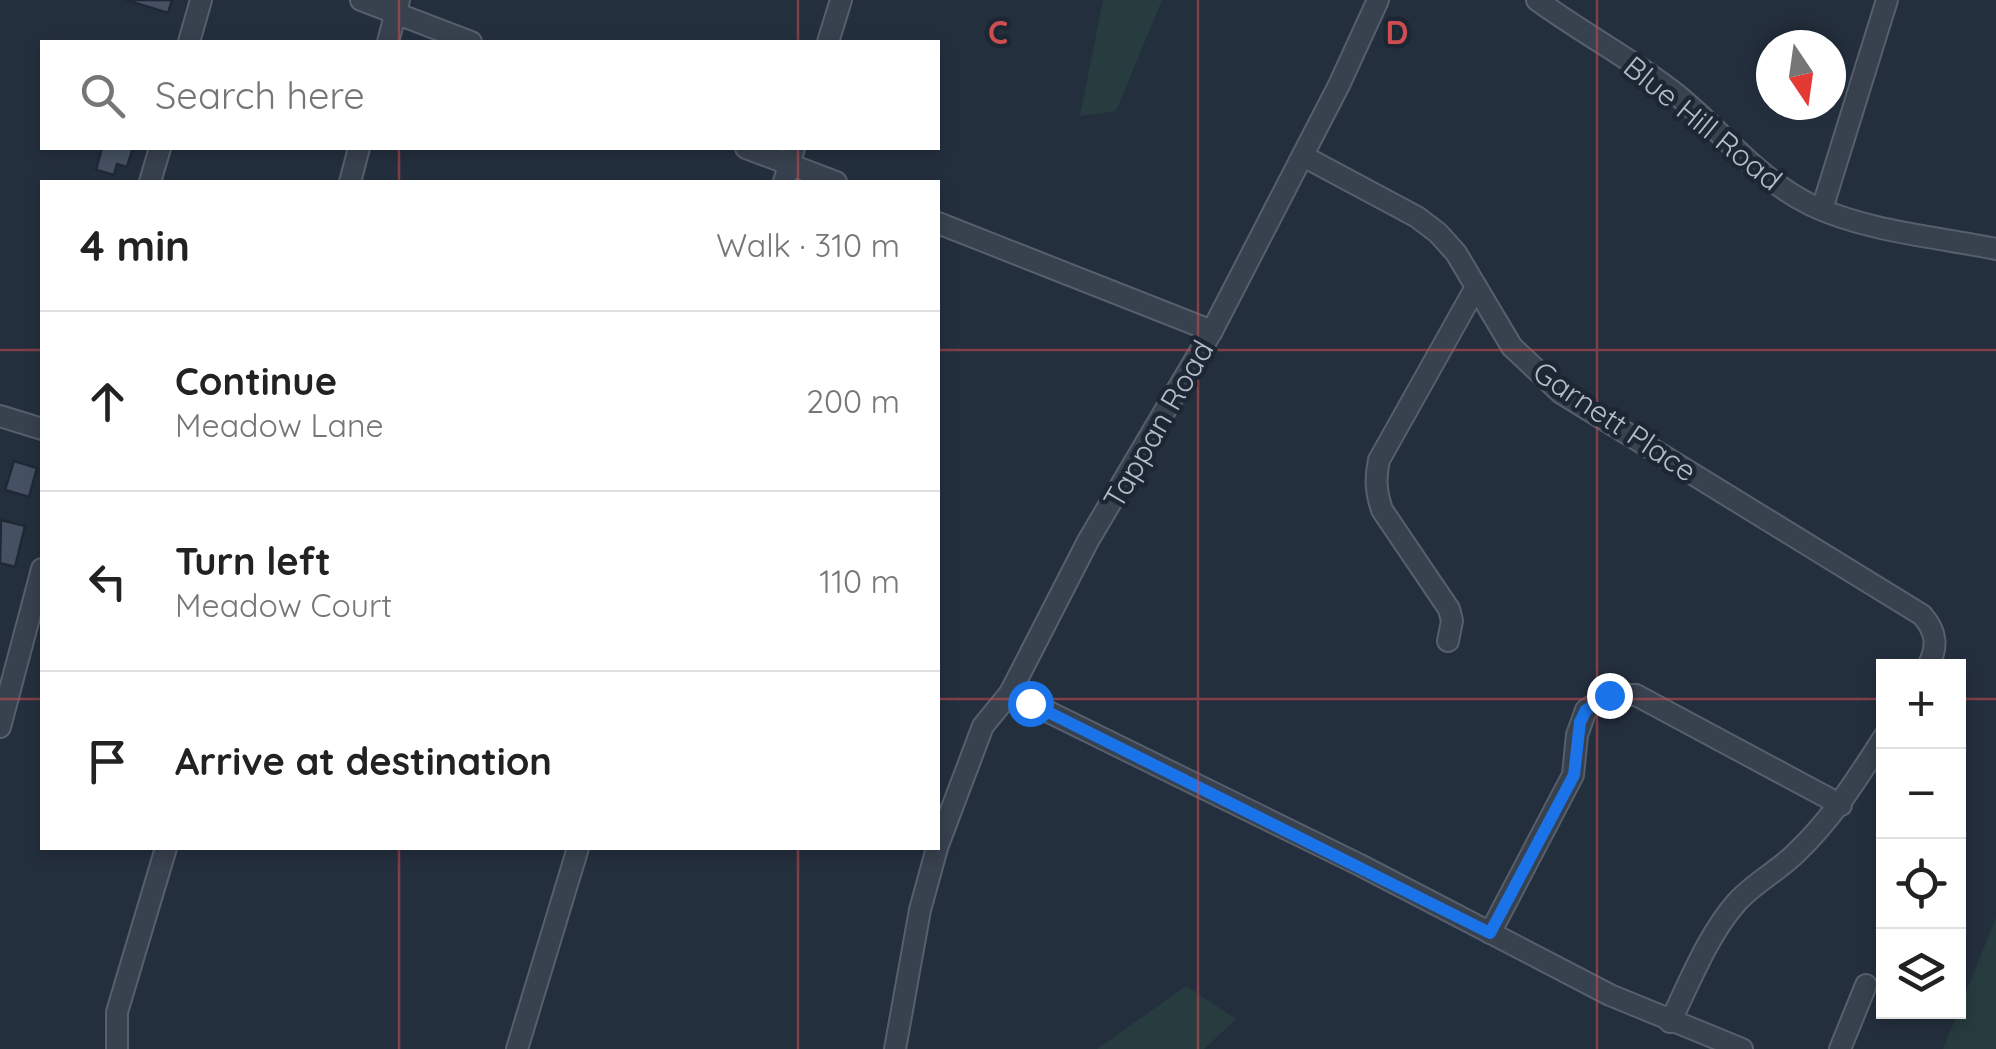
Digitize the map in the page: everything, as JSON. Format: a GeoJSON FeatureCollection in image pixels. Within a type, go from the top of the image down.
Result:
{"type":"FeatureCollection","features":[{"type":"Feature","properties":{"kind":"street"},"geometry":{"type":"LineString","coordinates":[[190,40],[201,0]]}},
{"type":"Feature","properties":{"kind":"street"},"geometry":{"type":"LineString","coordinates":[[361,0],[397,7],[466,40]]}},
{"type":"Feature","properties":{"kind":"street"},"geometry":{"type":"LineString","coordinates":[[829,40],[841,0]]}},
{"type":"Feature","properties":{"kind":"street","name":"Tappan Road"},"geometry":{"type":"LineString","coordinates":[[940,838],[983,726],[1010,692],[1088,540],[1212,331],[1378,0]]}},
{"type":"Feature","properties":{"kind":"street","name":"Blue Hill Road"},"geometry":{"type":"LineString","coordinates":[[1536,0],[1645,70],[1678,96],[1746,162],[1776,185],[1822,210],[1854,221],[1996,249]]}},
{"type":"Feature","properties":{"kind":"street"},"geometry":{"type":"LineString","coordinates":[[1822,210],[1887,0]]}},
{"type":"Feature","properties":{"kind":"street"},"geometry":{"type":"LineString","coordinates":[[389,40],[397,7]]}},
{"type":"Feature","properties":{"kind":"street"},"geometry":{"type":"LineString","coordinates":[[151,180],[159,150]]}},
{"type":"Feature","properties":{"kind":"street"},"geometry":{"type":"LineString","coordinates":[[351,180],[358,150]]}},
{"type":"Feature","properties":{"kind":"street"},"geometry":{"type":"LineString","coordinates":[[751,150],[830,180]]}},
{"type":"Feature","properties":{"kind":"street","name":"Garnett Place"},"geometry":{"type":"LineString","coordinates":[[1303,156],[1417,217],[1456,253],[1512,347],[1561,393],[1922,615],[1931,624],[1935,638],[1931,659]]}},
{"type":"Feature","properties":{"kind":"street"},"geometry":{"type":"LineString","coordinates":[[940,223],[1212,331]]}},
{"type":"Feature","properties":{"kind":"street"},"geometry":{"type":"LineString","coordinates":[[1448,641],[1450,609],[1382,510],[1375,477],[1379,460],[1476,287]]}},
{"type":"Feature","properties":{"kind":"street"},"geometry":{"type":"LineString","coordinates":[[0,416],[40,428]]}},
{"type":"Feature","properties":{"kind":"street"},"geometry":{"type":"LineString","coordinates":[[0,727],[40,576]]}},
{"type":"Feature","properties":{"kind":"street"},"geometry":{"type":"LineString","coordinates":[[1010,692],[1343,856],[1610,995],[1742,1049]]}},
{"type":"Feature","properties":{"kind":"street"},"geometry":{"type":"LineString","coordinates":[[1490,933],[1574,775],[1580,722],[1586,710],[1609,695],[1636,695],[1840,804]]}},
{"type":"Feature","properties":{"kind":"street"},"geometry":{"type":"LineString","coordinates":[[1670,1022],[1718,927],[1739,900],[1792,858],[1840,804],[1876,749]]}},
{"type":"Feature","properties":{"kind":"street"},"geometry":{"type":"LineString","coordinates":[[117,1049],[118,1012],[165,850]]}},
{"type":"Feature","properties":{"kind":"street"},"geometry":{"type":"LineString","coordinates":[[517,1049],[577,850]]}},
{"type":"Feature","properties":{"kind":"street","name":"Tappan Road"},"geometry":{"type":"LineString","coordinates":[[895,1049],[920,910],[936,850]]}},
{"type":"Feature","properties":{"kind":"street"},"geometry":{"type":"LineString","coordinates":[[1840,1049],[1866,985]]}},
{"type":"Feature","properties":{"kind":"green space"},"geometry":{"type":"Polygon","coordinates":[[[1103,0],[1162,0],[1116,111],[1080,116],[1103,0]]]}},
{"type":"Feature","properties":{"kind":"green space"},"geometry":{"type":"Polygon","coordinates":[[[1996,918],[1996,1049],[1943,1049],[1955,1019],[1966,1019],[1966,992],[1996,918]]]}},
{"type":"Feature","properties":{"kind":"green space"},"geometry":{"type":"Polygon","coordinates":[[[1186,986],[1236,1019],[1204,1049],[1097,1049],[1186,986]]]}},
{"type":"Feature","properties":{"kind":"building"},"geometry":{"type":"Polygon","coordinates":[[[126,0],[172,0],[168,13],[126,0]]]}},
{"type":"Feature","properties":{"kind":"building"},"geometry":{"type":"Polygon","coordinates":[[[101,150],[132,150],[127,167],[117,164],[114,175],[96,170],[101,150]]]}},
{"type":"Feature","properties":{"kind":"building"},"geometry":{"type":"Polygon","coordinates":[[[14,461],[37,468],[29,497],[5,490],[14,461]]]}},
{"type":"Feature","properties":{"kind":"building"},"geometry":{"type":"Polygon","coordinates":[[[1,520],[25,526],[15,567],[0,563],[1,520]]]}},
{"type":"Feature","properties":{"kind":"route"},"geometry":{"type":"LineString","coordinates":[[1030,703],[1490,933],[1574,775],[1580,722],[1586,710],[1609,695]]}}]}
